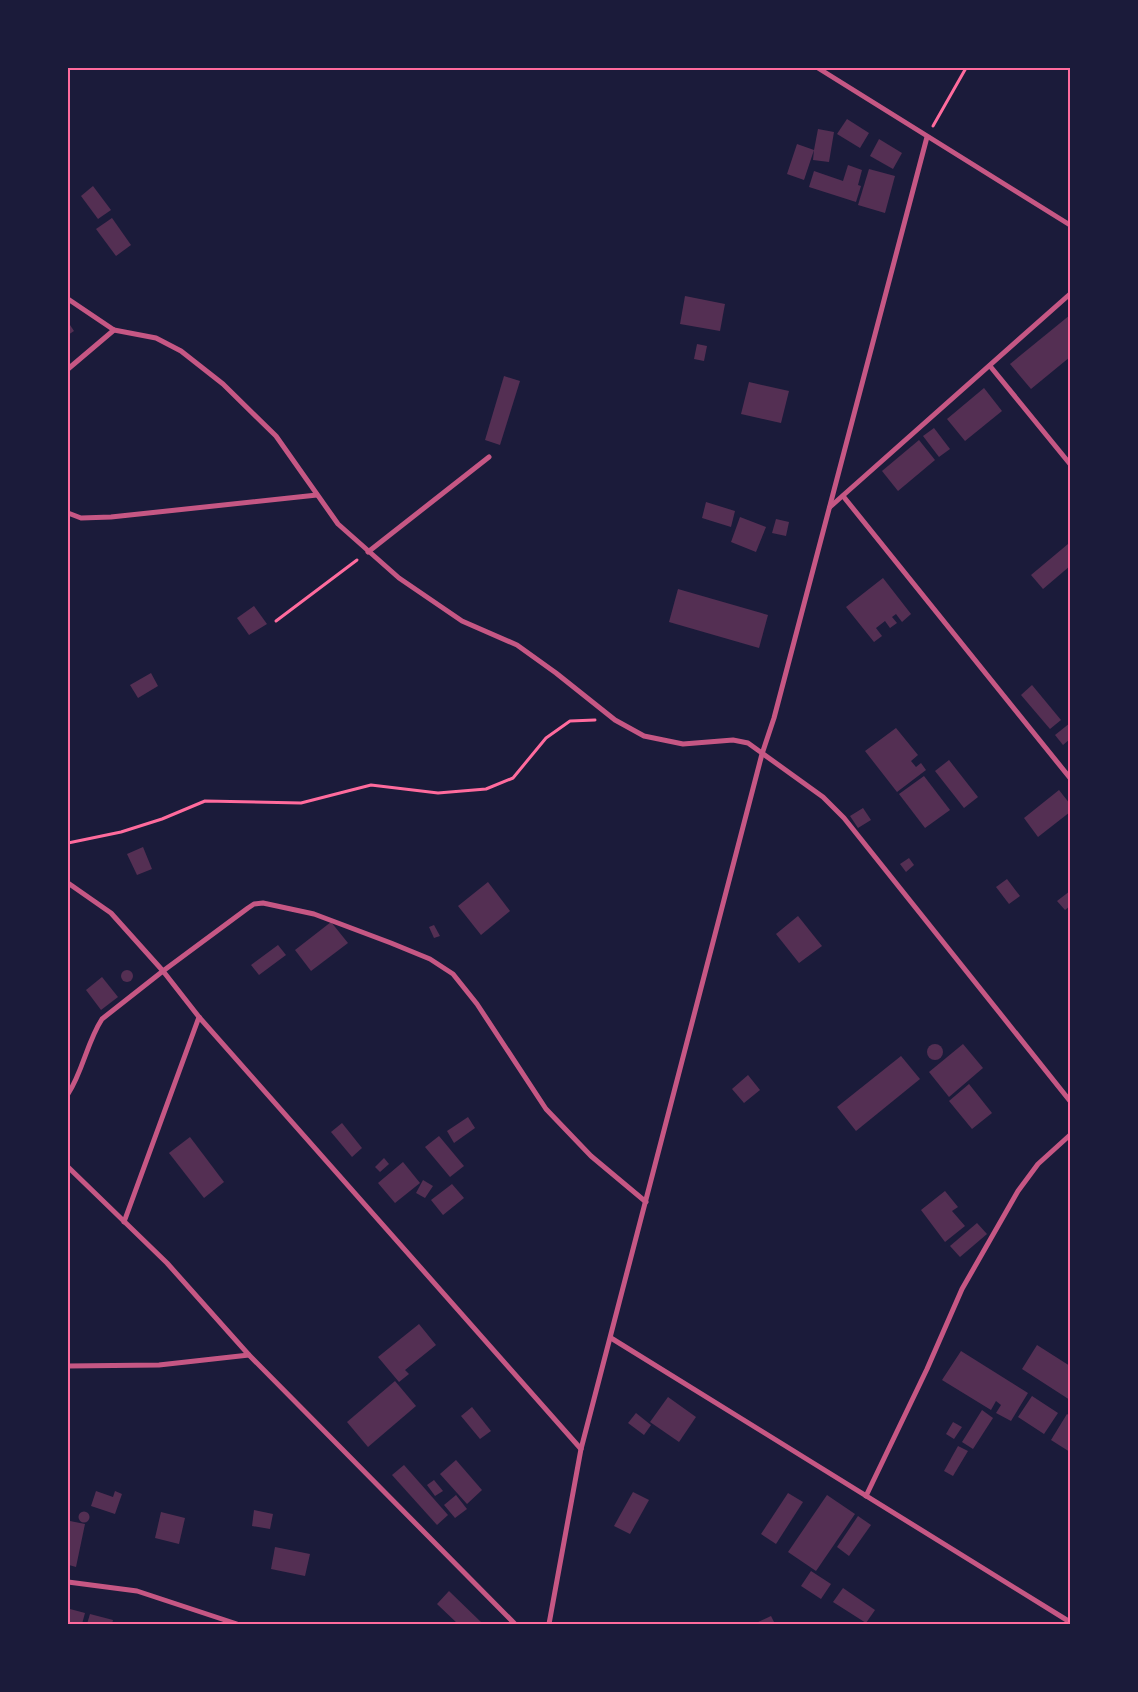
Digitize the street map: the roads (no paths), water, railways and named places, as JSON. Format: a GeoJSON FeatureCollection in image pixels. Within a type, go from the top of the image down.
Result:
{"type":"FeatureCollection","features":[{"type":"Feature","properties":{"kind":"street"},"geometry":{"type":"LineString","coordinates":[[818,68],[1070,225]]}},
{"type":"Feature","properties":{"kind":"street"},"geometry":{"type":"LineString","coordinates":[[549,1624],[582,1449],[610,1338],[762,754],[774,718],[927,137]]}},
{"type":"Feature","properties":{"kind":"street"},"geometry":{"type":"LineString","coordinates":[[829,508],[1070,294]]}},
{"type":"Feature","properties":{"kind":"street"},"geometry":{"type":"LineString","coordinates":[[68,299],[114,330],[156,338],[181,351],[223,384],[276,436],[338,524],[399,578],[462,621],[517,645],[615,720],[644,736],[683,744],[733,740],[748,743],[823,797],[844,818],[1070,1101]]}},
{"type":"Feature","properties":{"kind":"street"},"geometry":{"type":"LineString","coordinates":[[68,370],[114,330]]}},
{"type":"Feature","properties":{"kind":"street"},"geometry":{"type":"LineString","coordinates":[[990,366],[1070,464]]}},
{"type":"Feature","properties":{"kind":"street"},"geometry":{"type":"LineString","coordinates":[[368,552],[489,457]]}},
{"type":"Feature","properties":{"kind":"street"},"geometry":{"type":"LineString","coordinates":[[68,513],[81,518],[111,517],[317,495]]}},
{"type":"Feature","properties":{"kind":"street"},"geometry":{"type":"LineString","coordinates":[[843,496],[1070,778]]}},
{"type":"Feature","properties":{"kind":"street"},"geometry":{"type":"LineString","coordinates":[[68,883],[111,913],[163,971],[199,1017],[582,1449]]}},
{"type":"Feature","properties":{"kind":"street"},"geometry":{"type":"LineString","coordinates":[[68,1094],[102,1019],[248,908],[254,904],[263,903],[314,914],[430,959],[453,974],[477,1004],[546,1109],[591,1156],[646,1202]]}},
{"type":"Feature","properties":{"kind":"street"},"geometry":{"type":"LineString","coordinates":[[124,1222],[199,1017]]}},
{"type":"Feature","properties":{"kind":"street"},"geometry":{"type":"LineString","coordinates":[[866,1496],[927,1369],[962,1289],[1018,1191],[1038,1164],[1070,1135]]}},
{"type":"Feature","properties":{"kind":"street"},"geometry":{"type":"LineString","coordinates":[[68,1167],[167,1262],[249,1355],[515,1624]]}},
{"type":"Feature","properties":{"kind":"street"},"geometry":{"type":"LineString","coordinates":[[610,1338],[1070,1622]]}},
{"type":"Feature","properties":{"kind":"street"},"geometry":{"type":"LineString","coordinates":[[68,1366],[159,1365],[249,1355]]}},
{"type":"Feature","properties":{"kind":"street"},"geometry":{"type":"LineString","coordinates":[[68,1582],[138,1591],[238,1624]]}}]}
